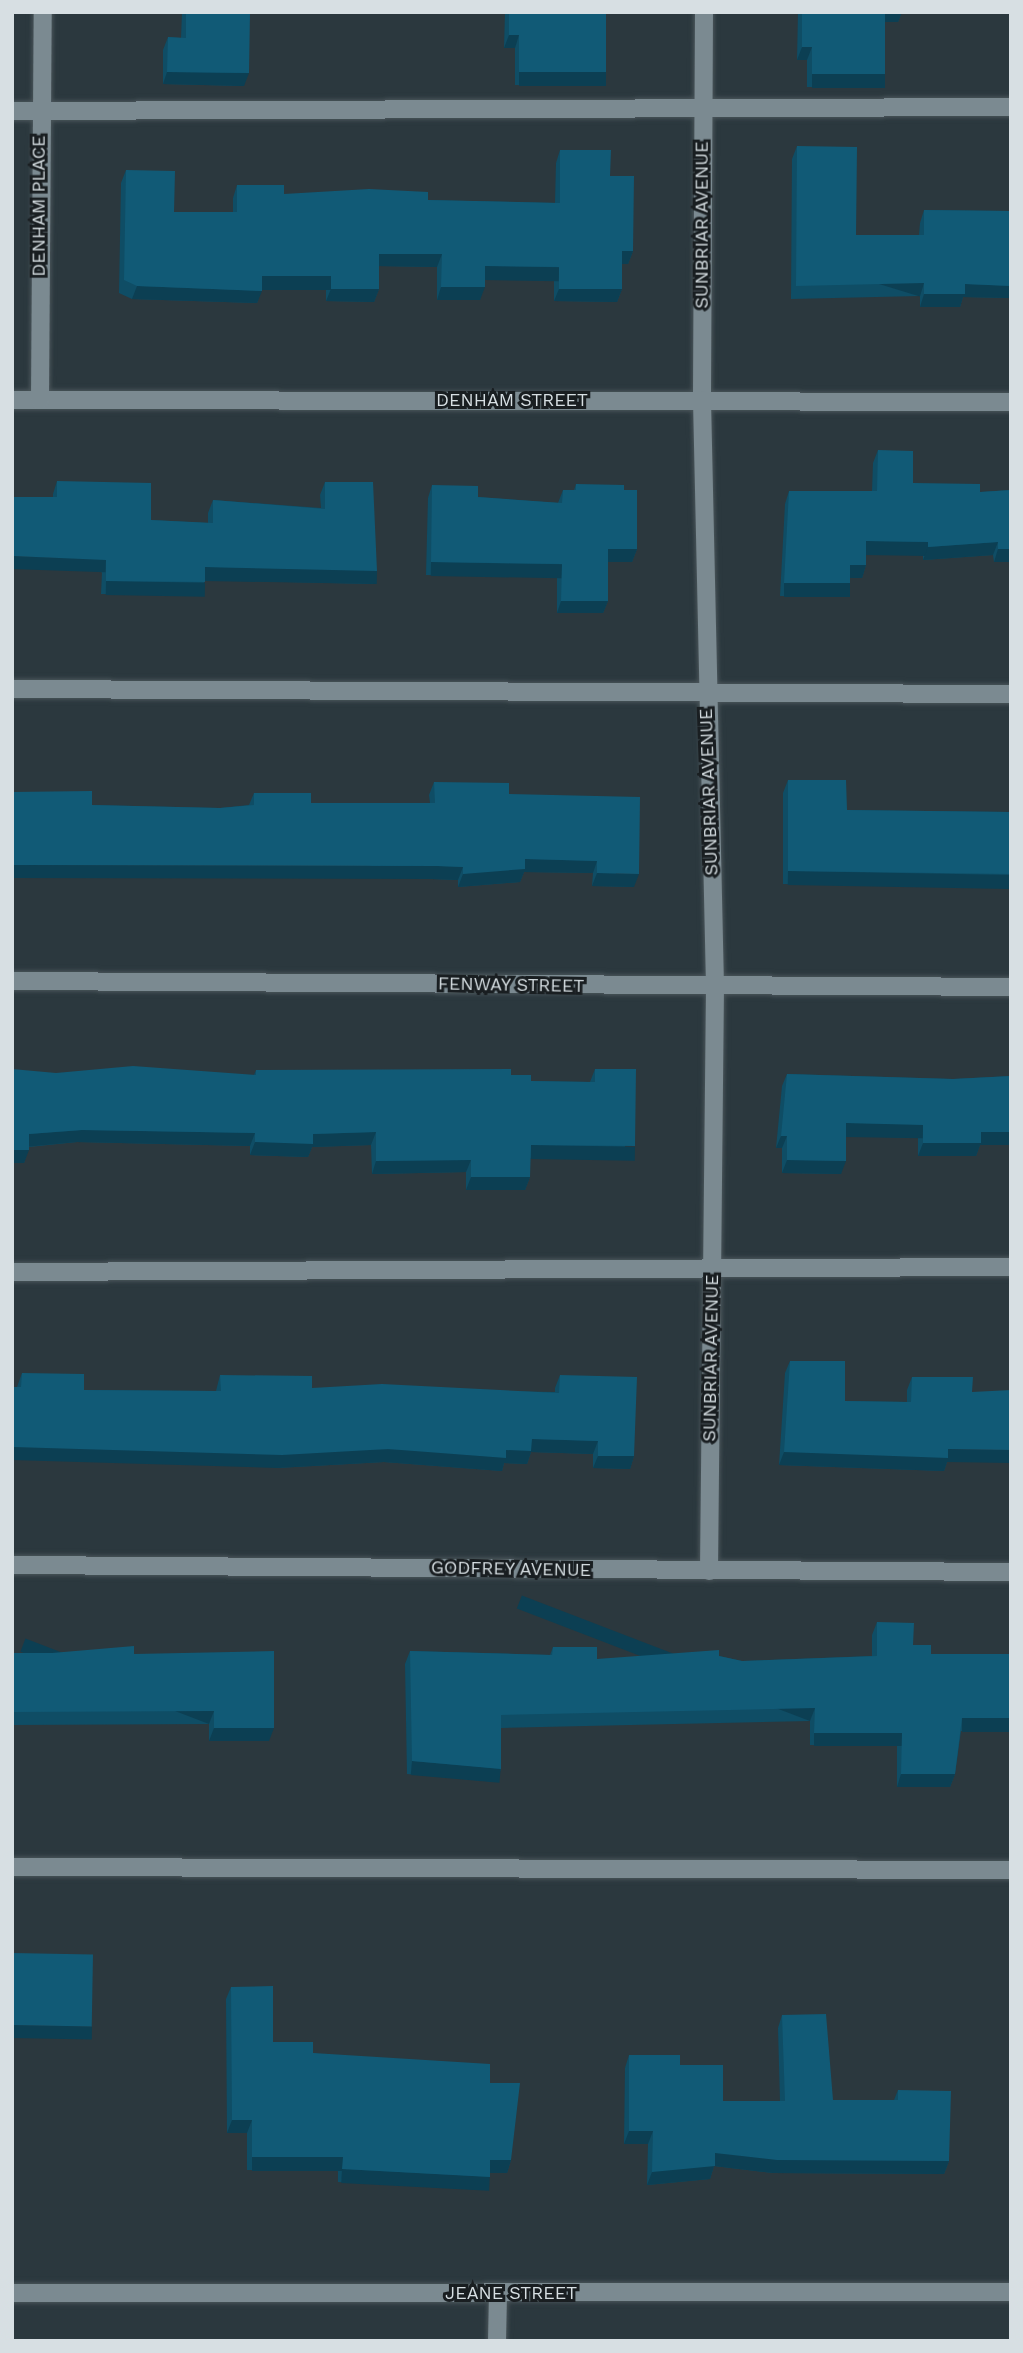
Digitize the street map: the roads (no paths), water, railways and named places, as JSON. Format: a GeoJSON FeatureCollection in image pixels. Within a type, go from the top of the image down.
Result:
{"type":"FeatureCollection","features":[{"type":"Feature","properties":{"kind":"street","name":"DENHAM PLACE"},"geometry":{"type":"LineString","coordinates":[[40,400],[38,111],[43,12]]}},
{"type":"Feature","properties":{"kind":"street","name":"SUNBRIAR AVENUE"},"geometry":{"type":"LineString","coordinates":[[704,12],[701,107],[705,692],[715,987],[709,1571]]}},
{"type":"Feature","properties":{"kind":"street"},"geometry":{"type":"LineString","coordinates":[[12,111],[1011,107]]}},
{"type":"Feature","properties":{"kind":"street","name":"DENHAM STREET"},"geometry":{"type":"LineString","coordinates":[[12,400],[1011,402]]}},
{"type":"Feature","properties":{"kind":"street"},"geometry":{"type":"LineString","coordinates":[[12,689],[1011,694]]}},
{"type":"Feature","properties":{"kind":"street","name":"FENWAY STREET"},"geometry":{"type":"LineString","coordinates":[[12,981],[1011,987]]}},
{"type":"Feature","properties":{"kind":"street"},"geometry":{"type":"LineString","coordinates":[[12,1272],[712,1265],[1011,1268]]}},
{"type":"Feature","properties":{"kind":"street","name":"GODFREY AVENUE"},"geometry":{"type":"LineString","coordinates":[[12,1564],[1011,1572]]}},
{"type":"Feature","properties":{"kind":"street"},"geometry":{"type":"LineString","coordinates":[[12,1867],[1011,1870]]}},
{"type":"Feature","properties":{"kind":"street"},"geometry":{"type":"LineString","coordinates":[[497,2341],[498,2292]]}},
{"type":"Feature","properties":{"kind":"street","name":"JEANE STREET"},"geometry":{"type":"LineString","coordinates":[[12,2293],[1011,2292]]}}]}
